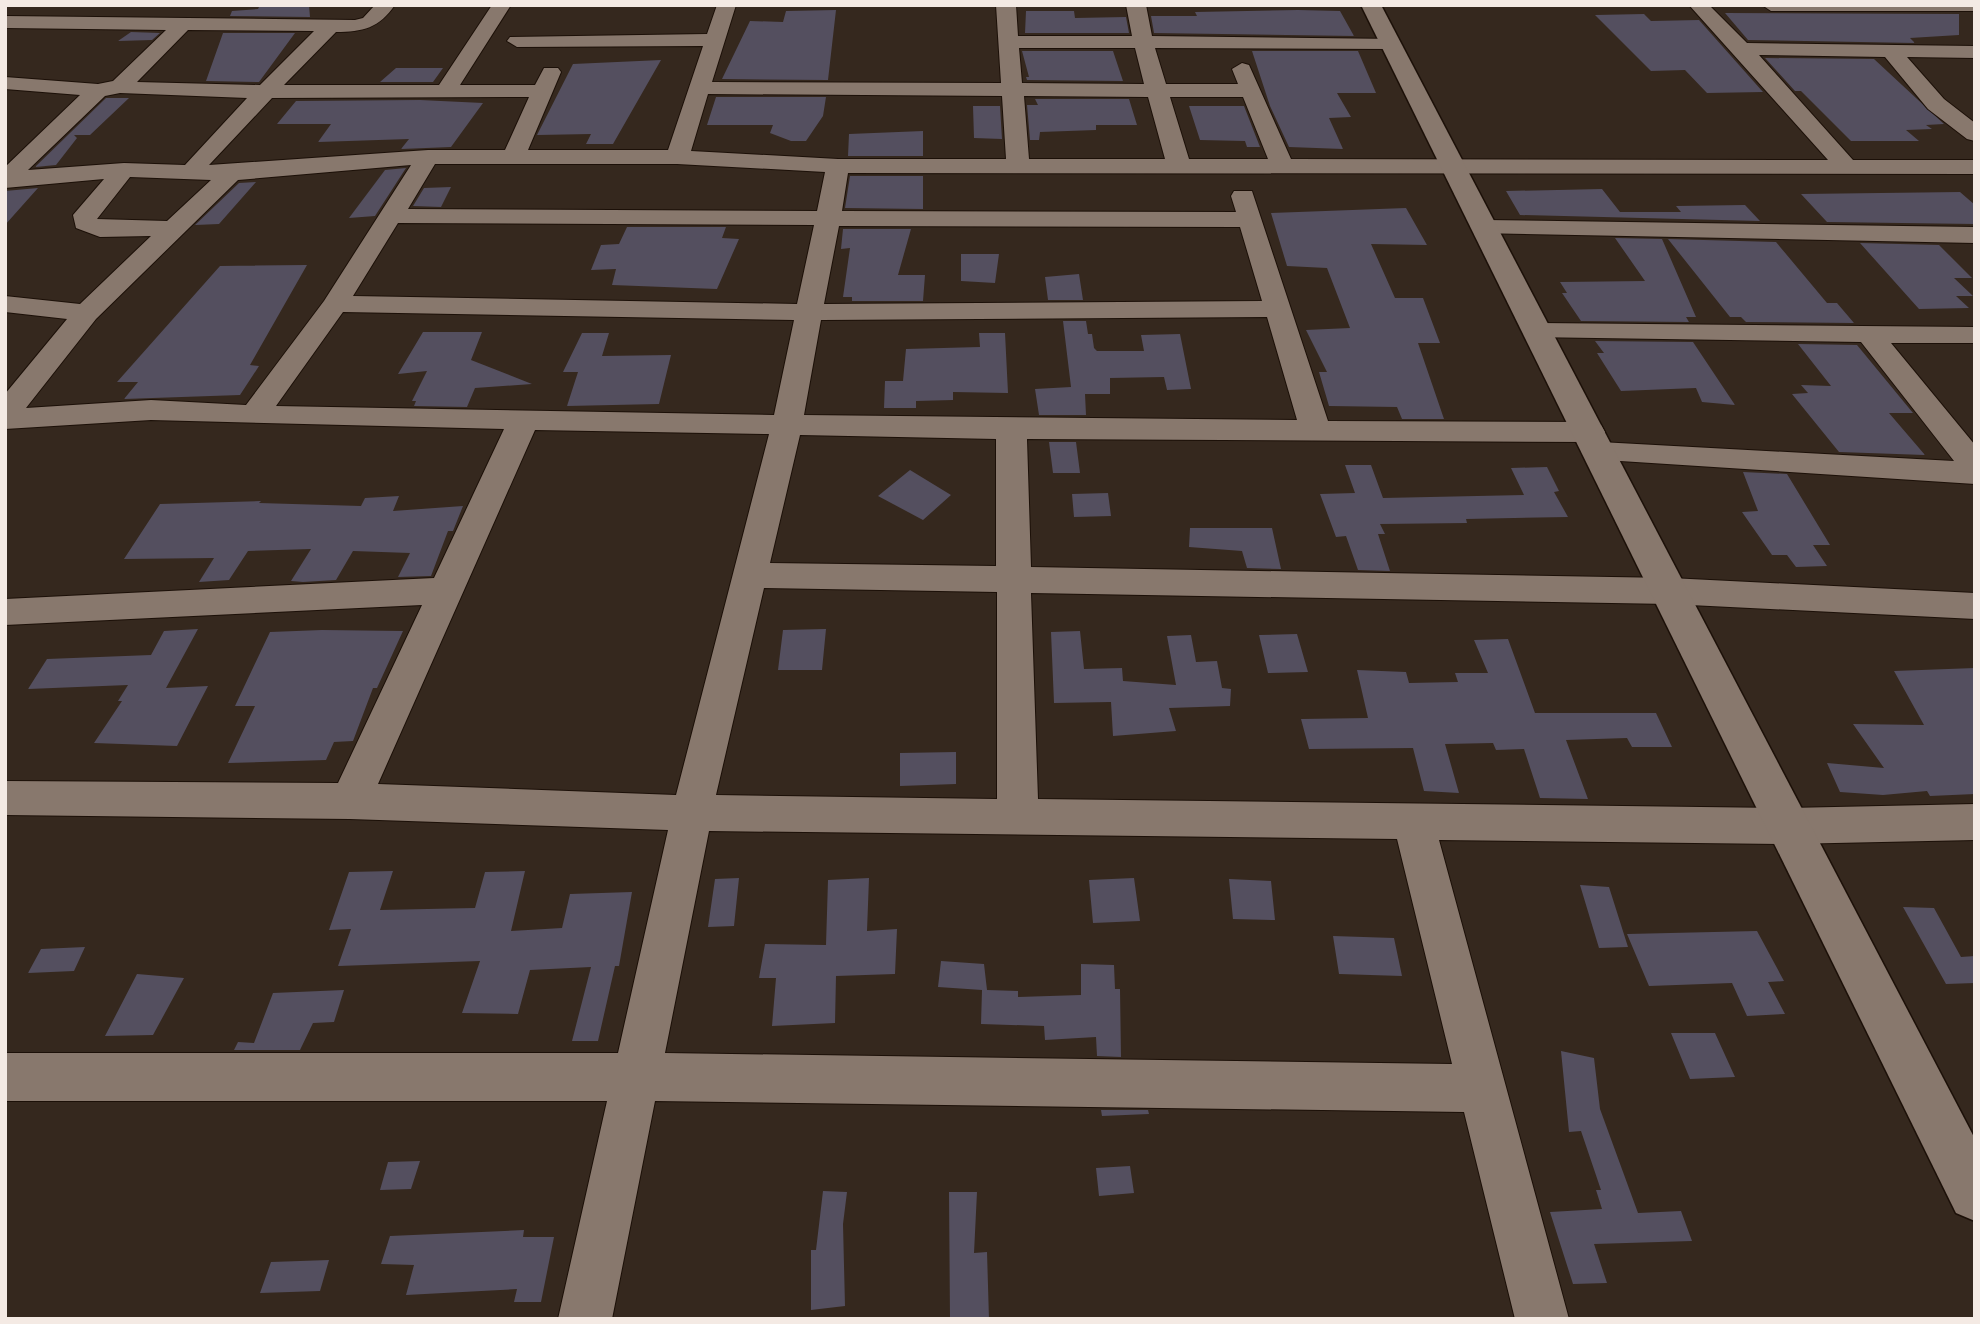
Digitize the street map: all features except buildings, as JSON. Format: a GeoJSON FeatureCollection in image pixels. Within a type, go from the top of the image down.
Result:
{"type":"FeatureCollection","features":[{"type":"Feature","properties":{"kind":"street"},"geometry":{"type":"LineString","coordinates":[[5,22],[64,13],[84,5]]}},
{"type":"Feature","properties":{"kind":"street"},"geometry":{"type":"LineString","coordinates":[[64,13],[184,23],[246,14],[331,25],[363,25],[370,22],[386,5]]}},
{"type":"Feature","properties":{"kind":"street"},"geometry":{"type":"LineString","coordinates":[[445,92],[502,5]]}},
{"type":"Feature","properties":{"kind":"street"},"geometry":{"type":"LineString","coordinates":[[677,157],[727,5]]}},
{"type":"Feature","properties":{"kind":"street"},"geometry":{"type":"LineString","coordinates":[[1006,5],[1018,167]]}},
{"type":"Feature","properties":{"kind":"street"},"geometry":{"type":"LineString","coordinates":[[1136,5],[1142,42],[1159,91],[1179,167]]}},
{"type":"Feature","properties":{"kind":"street"},"geometry":{"type":"LineString","coordinates":[[1371,5],[1539,331],[1788,827],[1969,1169]]}},
{"type":"Feature","properties":{"kind":"street"},"geometry":{"type":"LineString","coordinates":[[1698,5],[1742,49],[1845,165]]}},
{"type":"Feature","properties":{"kind":"street"},"geometry":{"type":"LineString","coordinates":[[1771,5],[1975,5]]}},
{"type":"Feature","properties":{"kind":"street"},"geometry":{"type":"LineString","coordinates":[[1920,5],[1975,51]]}},
{"type":"Feature","properties":{"kind":"street"},"geometry":{"type":"LineString","coordinates":[[6,180],[184,23]]}},
{"type":"Feature","properties":{"kind":"street"},"geometry":{"type":"LineString","coordinates":[[192,171],[221,136],[270,91],[331,25]]}},
{"type":"Feature","properties":{"kind":"street"},"geometry":{"type":"LineString","coordinates":[[517,41],[565,43],[716,40]]}},
{"type":"Feature","properties":{"kind":"street"},"geometry":{"type":"LineString","coordinates":[[1009,41],[1390,43]]}},
{"type":"Feature","properties":{"kind":"street"},"geometry":{"type":"LineString","coordinates":[[513,158],[565,43]]}},
{"type":"Feature","properties":{"kind":"street"},"geometry":{"type":"LineString","coordinates":[[1231,44],[1283,168]]}},
{"type":"Feature","properties":{"kind":"street"},"geometry":{"type":"LineString","coordinates":[[1742,49],[1975,51]]}},
{"type":"Feature","properties":{"kind":"street"},"geometry":{"type":"LineString","coordinates":[[1890,50],[1936,104],[1975,134]]}},
{"type":"Feature","properties":{"kind":"street"},"geometry":{"type":"LineString","coordinates":[[5,83],[212,92],[543,91]]}},
{"type":"Feature","properties":{"kind":"street"},"geometry":{"type":"LineString","coordinates":[[700,89],[1251,91]]}},
{"type":"Feature","properties":{"kind":"street"},"geometry":{"type":"LineString","coordinates":[[1936,104],[1975,103]]}},
{"type":"Feature","properties":{"kind":"street"},"geometry":{"type":"LineString","coordinates":[[6,180],[124,170],[231,173],[428,157],[677,157],[838,166],[1454,169],[1845,165],[1970,171]]}},
{"type":"Feature","properties":{"kind":"street"},"geometry":{"type":"LineString","coordinates":[[254,415],[335,304],[428,157]]}},
{"type":"Feature","properties":{"kind":"street"},"geometry":{"type":"LineString","coordinates":[[584,1319],[692,813],[787,425],[838,166]]}},
{"type":"Feature","properties":{"kind":"street"},"geometry":{"type":"LineString","coordinates":[[1234,168],[1316,432]]}},
{"type":"Feature","properties":{"kind":"street"},"geometry":{"type":"LineString","coordinates":[[124,170],[85,215],[85,223],[100,229],[175,228]]}},
{"type":"Feature","properties":{"kind":"street"},"geometry":{"type":"LineString","coordinates":[[5,417],[86,313],[231,173]]}},
{"type":"Feature","properties":{"kind":"street"},"geometry":{"type":"LineString","coordinates":[[393,216],[1251,220]]}},
{"type":"Feature","properties":{"kind":"street"},"geometry":{"type":"LineString","coordinates":[[1485,228],[1975,235]]}},
{"type":"Feature","properties":{"kind":"street"},"geometry":{"type":"LineString","coordinates":[[5,304],[86,313]]}},
{"type":"Feature","properties":{"kind":"street"},"geometry":{"type":"LineString","coordinates":[[335,304],[810,312],[1279,309]]}},
{"type":"Feature","properties":{"kind":"street"},"geometry":{"type":"LineString","coordinates":[[1539,331],[1975,335]]}},
{"type":"Feature","properties":{"kind":"street"},"geometry":{"type":"LineString","coordinates":[[1869,334],[1975,466]]}},
{"type":"Feature","properties":{"kind":"street"},"geometry":{"type":"LineString","coordinates":[[5,417],[152,410],[254,415],[1316,432],[1595,442],[1975,473]]}},
{"type":"Feature","properties":{"kind":"street"},"geometry":{"type":"LineString","coordinates":[[350,801],[524,420]]}},
{"type":"Feature","properties":{"kind":"street"},"geometry":{"type":"LineString","coordinates":[[1011,429],[1018,816]]}},
{"type":"Feature","properties":{"kind":"street"},"geometry":{"type":"LineString","coordinates":[[750,575],[1670,591],[1975,606]]}},
{"type":"Feature","properties":{"kind":"street"},"geometry":{"type":"LineString","coordinates":[[5,612],[444,591]]}},
{"type":"Feature","properties":{"kind":"street"},"geometry":{"type":"LineString","coordinates":[[5,798],[350,801],[692,813],[1788,827],[1975,822]]}},
{"type":"Feature","properties":{"kind":"street"},"geometry":{"type":"LineString","coordinates":[[1413,821],[1542,1319]]}},
{"type":"Feature","properties":{"kind":"street"},"geometry":{"type":"LineString","coordinates":[[5,1077],[636,1077],[1482,1088]]}}]}
